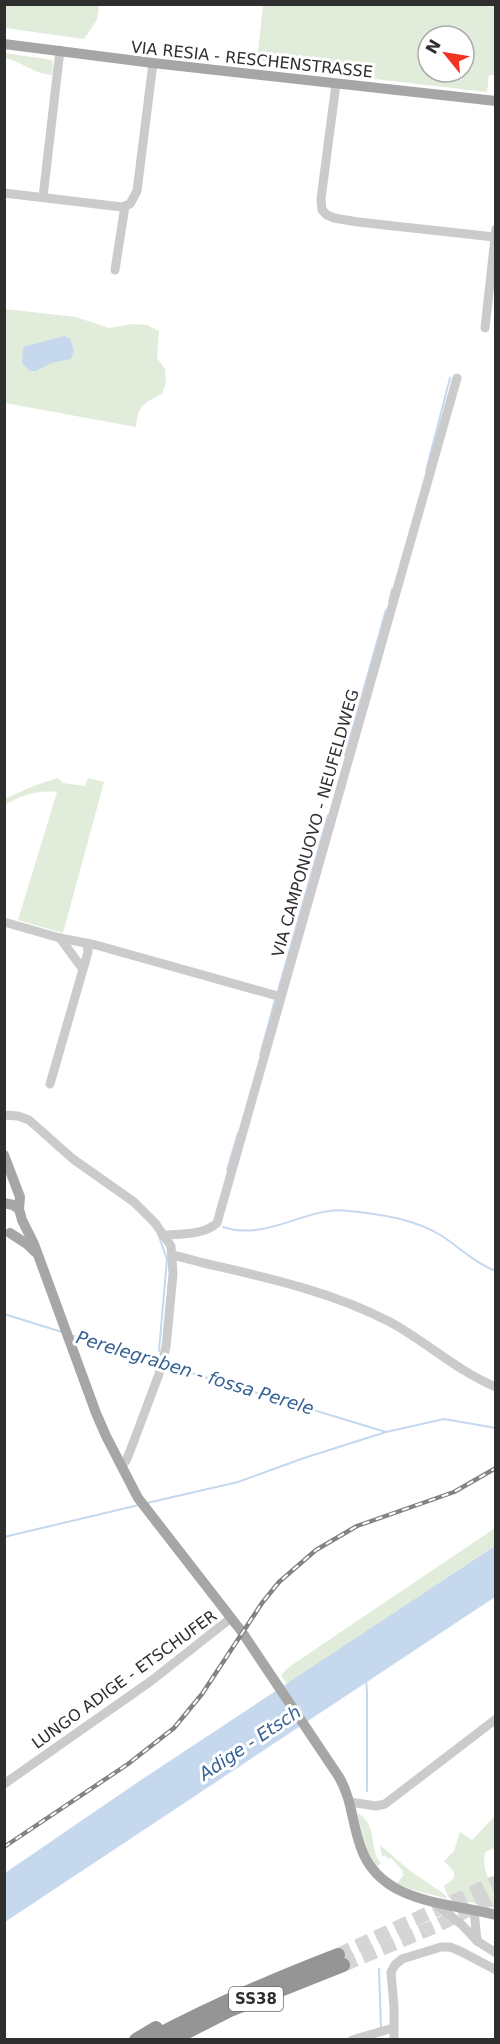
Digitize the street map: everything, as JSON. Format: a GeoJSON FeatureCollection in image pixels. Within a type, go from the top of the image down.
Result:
{"type":"FeatureCollection","features":[{"type":"Feature","properties":{"kind":"highway","name":"SS38"},"geometry":{"type":"LineString","coordinates":[[149,2040],[181,2022],[284,1976],[340,1960],[230,2010],[171,2040]]}},
{"type":"Feature","properties":{"kind":"highway"},"geometry":{"type":"LineString","coordinates":[[136,2040],[163,2025],[181,2022]]}},
{"type":"Feature","properties":{"kind":"main road","name":"VIA RESIA - RESCHENSTRASSE"},"geometry":{"type":"LineString","coordinates":[[4,45],[495,101]]}},
{"type":"Feature","properties":{"kind":"main road"},"geometry":{"type":"LineString","coordinates":[[4,1155],[20,1197],[20,1215],[16,1230],[6,1233]]}},
{"type":"Feature","properties":{"kind":"main road"},"geometry":{"type":"LineString","coordinates":[[4,1203],[14,1204],[39,1256],[96,1413],[138,1498],[231,1618],[339,1777],[350,1802],[364,1857],[375,1872],[404,1894],[491,1914]]}},
{"type":"Feature","properties":{"kind":"main road"},"geometry":{"type":"LineString","coordinates":[[6,1233],[27,1244],[39,1256]]}},
{"type":"Feature","properties":{"kind":"street"},"geometry":{"type":"LineString","coordinates":[[43,197],[60,50]]}},
{"type":"Feature","properties":{"kind":"street"},"geometry":{"type":"LineString","coordinates":[[4,193],[124,206],[130,204],[137,190],[153,63]]}},
{"type":"Feature","properties":{"kind":"street"},"geometry":{"type":"LineString","coordinates":[[336,84],[321,199],[322,210],[327,216],[358,222],[495,233],[485,328]]}},
{"type":"Feature","properties":{"kind":"street"},"geometry":{"type":"LineString","coordinates":[[115,270],[124,206]]}},
{"type":"Feature","properties":{"kind":"street","name":"VIA CAMPONUOVO - NEUFELDWEG"},"geometry":{"type":"LineString","coordinates":[[164,1235],[202,1231],[212,1228],[217,1223],[278,996],[457,378]]}},
{"type":"Feature","properties":{"kind":"street"},"geometry":{"type":"LineString","coordinates":[[4,922],[278,996]]}},
{"type":"Feature","properties":{"kind":"street"},"geometry":{"type":"LineString","coordinates":[[60,938],[82,968]]}},
{"type":"Feature","properties":{"kind":"street"},"geometry":{"type":"LineString","coordinates":[[50,1084],[88,952],[87,943]]}},
{"type":"Feature","properties":{"kind":"street"},"geometry":{"type":"LineString","coordinates":[[4,1115],[29,1120],[73,1160],[134,1202],[171,1246],[169,1319],[161,1365],[132,1446],[126,1461],[121,1465]]}},
{"type":"Feature","properties":{"kind":"street"},"geometry":{"type":"LineString","coordinates":[[172,1255],[283,1281],[342,1301],[391,1323],[467,1373],[495,1387]]}},
{"type":"Feature","properties":{"kind":"street","name":"LUNGO ADIGE - ETSCHUFER"},"geometry":{"type":"LineString","coordinates":[[4,1784],[151,1681],[231,1618]]}},
{"type":"Feature","properties":{"kind":"street"},"geometry":{"type":"LineString","coordinates":[[350,1802],[376,1806],[385,1804],[495,1719]]}},
{"type":"Feature","properties":{"kind":"street"},"geometry":{"type":"LineString","coordinates":[[432,1901],[462,1925],[477,1941],[495,1953]]}},
{"type":"Feature","properties":{"kind":"street"},"geometry":{"type":"LineString","coordinates":[[462,1925],[469,1909]]}},
{"type":"Feature","properties":{"kind":"street"},"geometry":{"type":"LineString","coordinates":[[469,1909],[477,1941]]}},
{"type":"Feature","properties":{"kind":"street"},"geometry":{"type":"LineString","coordinates":[[474,1925],[491,1914]]}},
{"type":"Feature","properties":{"kind":"street"},"geometry":{"type":"LineString","coordinates":[[379,2033],[394,2007],[391,1972],[402,1959],[441,1947],[450,1947],[495,1970]]}},
{"type":"Feature","properties":{"kind":"street"},"geometry":{"type":"LineString","coordinates":[[352,2040],[379,2033],[394,2040]]}},
{"type":"Feature","properties":{"kind":"green space"},"geometry":{"type":"Polygon","coordinates":[[[5,4],[99,5],[97,20],[84,39],[5,28],[5,4]]]}},
{"type":"Feature","properties":{"kind":"green space"},"geometry":{"type":"Polygon","coordinates":[[[263,5],[495,5],[495,75],[489,75],[487,92],[418,84],[476,84],[476,24],[416,24],[416,84],[366,78],[366,72],[257,60],[263,5]]]}},
{"type":"Feature","properties":{"kind":"green space"},"geometry":{"type":"Polygon","coordinates":[[[5,53],[52,60],[52,75],[38,72],[5,58],[5,53]]]}},
{"type":"Feature","properties":{"kind":"green space"},"geometry":{"type":"Polygon","coordinates":[[[5,309],[76,317],[109,328],[132,324],[147,325],[159,331],[157,358],[165,369],[166,382],[162,394],[140,409],[136,427],[5,403],[5,309]]]}},
{"type":"Feature","properties":{"kind":"green space"},"geometry":{"type":"Polygon","coordinates":[[[58,778],[63,783],[85,786],[88,778],[104,782],[63,933],[18,920],[57,792],[29,794],[4,806],[5,799],[58,778]]]}},
{"type":"Feature","properties":{"kind":"green space"},"geometry":{"type":"Polygon","coordinates":[[[495,1528],[495,1546],[287,1684],[281,1675],[289,1667],[495,1528]]]}},
{"type":"Feature","properties":{"kind":"green space"},"geometry":{"type":"Polygon","coordinates":[[[357,1813],[364,1818],[371,1830],[377,1858],[381,1863],[377,1867],[366,1849],[357,1813]]]}},
{"type":"Feature","properties":{"kind":"green space"},"geometry":{"type":"Polygon","coordinates":[[[495,1816],[495,1848],[485,1852],[484,1863],[485,1871],[495,1887],[495,1907],[448,1897],[444,1886],[454,1878],[454,1872],[444,1861],[454,1851],[460,1832],[472,1840],[495,1816]]]}},
{"type":"Feature","properties":{"kind":"green space"},"geometry":{"type":"Polygon","coordinates":[[[380,1845],[448,1899],[410,1889],[397,1883],[404,1875],[403,1871],[391,1858],[385,1855],[382,1857],[380,1845]]]}},
{"type":"Feature","properties":{"kind":"water"},"geometry":{"type":"Polygon","coordinates":[[[65,336],[70,339],[74,350],[71,359],[51,363],[36,371],[30,371],[22,363],[23,349],[26,346],[65,336]]]}},
{"type":"Feature","properties":{"kind":"water","name":"Adige - Etsch"},"geometry":{"type":"Polygon","coordinates":[[[495,1546],[495,1597],[5,1922],[5,1873],[138,1782],[495,1546]]]}},
{"type":"Feature","properties":{"kind":"waterway"},"geometry":{"type":"LineString","coordinates":[[426,471],[450,378]]}},
{"type":"Feature","properties":{"kind":"waterway"},"geometry":{"type":"LineString","coordinates":[[389,602],[392,589]]}},
{"type":"Feature","properties":{"kind":"waterway"},"geometry":{"type":"LineString","coordinates":[[345,755],[386,610]]}},
{"type":"Feature","properties":{"kind":"waterway"},"geometry":{"type":"LineString","coordinates":[[277,994],[328,815]]}},
{"type":"Feature","properties":{"kind":"waterway"},"geometry":{"type":"LineString","coordinates":[[260,1055],[275,1000]]}},
{"type":"Feature","properties":{"kind":"waterway"},"geometry":{"type":"LineString","coordinates":[[227,1170],[238,1133]]}},
{"type":"Feature","properties":{"kind":"waterway"},"geometry":{"type":"LineString","coordinates":[[223,1227],[256,1230],[333,1211],[373,1214],[409,1221],[432,1230],[496,1271]]}},
{"type":"Feature","properties":{"kind":"waterway"},"geometry":{"type":"LineString","coordinates":[[158,1234],[167,1259],[159,1351]]}},
{"type":"Feature","properties":{"kind":"waterway","name":"Perelegraben - fossa Perele"},"geometry":{"type":"LineString","coordinates":[[4,1314],[62,1332]]}},
{"type":"Feature","properties":{"kind":"waterway","name":"Perelegraben - fossa Perele"},"geometry":{"type":"LineString","coordinates":[[70,1335],[159,1363]]}},
{"type":"Feature","properties":{"kind":"waterway","name":"Perelegraben - fossa Perele"},"geometry":{"type":"LineString","coordinates":[[165,1365],[386,1432]]}},
{"type":"Feature","properties":{"kind":"waterway"},"geometry":{"type":"LineString","coordinates":[[147,1503],[238,1482],[386,1432],[444,1419],[496,1428]]}},
{"type":"Feature","properties":{"kind":"waterway"},"geometry":{"type":"LineString","coordinates":[[4,1537],[139,1505]]}},
{"type":"Feature","properties":{"kind":"waterway"},"geometry":{"type":"LineString","coordinates":[[366,1680],[367,1791]]}},
{"type":"Feature","properties":{"kind":"waterway"},"geometry":{"type":"LineString","coordinates":[[379,1969],[381,2028]]}},
{"type":"Feature","properties":{"kind":"tunnel"},"geometry":{"type":"LineString","coordinates":[[338,1955],[496,1882]]}},
{"type":"Feature","properties":{"kind":"tunnel"},"geometry":{"type":"LineString","coordinates":[[343,1965],[436,1926],[496,1896]]}},
{"type":"Feature","properties":{"kind":"railway"},"geometry":{"type":"LineString","coordinates":[[4,1847],[128,1764],[174,1728],[202,1694],[262,1603],[279,1582],[316,1550],[357,1526],[454,1492],[496,1468]]}}]}
